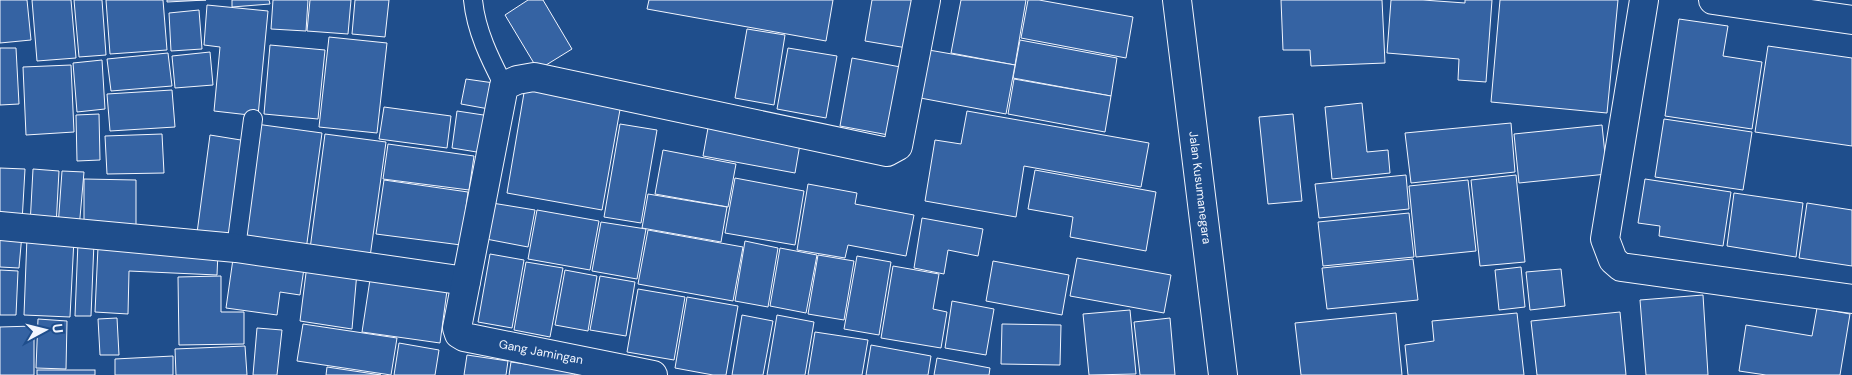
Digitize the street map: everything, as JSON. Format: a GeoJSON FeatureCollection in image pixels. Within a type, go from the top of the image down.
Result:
{"type":"FeatureCollection","features":[{"type":"Feature","properties":{"kind":"street"},"geometry":{"type":"LineString","coordinates":[[0,226],[236,248],[466,281],[504,86],[517,80],[534,77],[887,152],[898,146],[926,0]]}},
{"type":"Feature","properties":{"kind":"street","name":"Jalan Kusumanegara"},"geometry":{"type":"LineString","coordinates":[[1177,0],[1223,375]]}},
{"type":"Feature","properties":{"kind":"street"},"geometry":{"type":"LineString","coordinates":[[1644,0],[1605,239],[1613,260],[1621,267],[1852,298]]}},
{"type":"Feature","properties":{"kind":"street"},"geometry":{"type":"LineString","coordinates":[[1713,0],[1852,20]]}},
{"type":"Feature","properties":{"kind":"street","name":"Gang Jamingan"},"geometry":{"type":"LineString","coordinates":[[466,281],[457,328],[459,334],[464,337],[653,375]]}},
{"type":"Feature","properties":{"kind":"lane"},"geometry":{"type":"LineString","coordinates":[[473,0],[474,12],[486,52],[504,86]]}},
{"type":"Feature","properties":{"kind":"lane"},"geometry":{"type":"LineString","coordinates":[[236,248],[253,119]]}},
{"type":"Feature","properties":{"kind":"building"},"geometry":{"type":"Polygon","coordinates":[[[0,0],[27,0],[31,40],[0,43],[0,0]]]}},
{"type":"Feature","properties":{"kind":"building"},"geometry":{"type":"Polygon","coordinates":[[[32,0],[71,0],[76,58],[37,61],[32,0]]]}},
{"type":"Feature","properties":{"kind":"building"},"geometry":{"type":"Polygon","coordinates":[[[74,0],[102,0],[106,55],[79,57],[74,0]]]}},
{"type":"Feature","properties":{"kind":"building"},"geometry":{"type":"Polygon","coordinates":[[[106,0],[163,0],[167,50],[110,54],[106,0]]]}},
{"type":"Feature","properties":{"kind":"building"},"geometry":{"type":"Polygon","coordinates":[[[167,0],[206,0],[167,2],[167,0]]]}},
{"type":"Feature","properties":{"kind":"building"},"geometry":{"type":"Polygon","coordinates":[[[232,0],[269,0],[270,4],[232,7],[232,0]]]}},
{"type":"Feature","properties":{"kind":"building"},"geometry":{"type":"Polygon","coordinates":[[[273,0],[308,0],[306,31],[271,29],[273,0]]]}},
{"type":"Feature","properties":{"kind":"building"},"geometry":{"type":"Polygon","coordinates":[[[310,0],[351,0],[348,34],[307,31],[310,0]]]}},
{"type":"Feature","properties":{"kind":"building"},"geometry":{"type":"Polygon","coordinates":[[[355,0],[389,0],[385,37],[352,34],[355,0]]]}},
{"type":"Feature","properties":{"kind":"building"},"geometry":{"type":"Polygon","coordinates":[[[528,0],[543,0],[572,49],[538,70],[505,15],[528,0]]]}},
{"type":"Feature","properties":{"kind":"building"},"geometry":{"type":"Polygon","coordinates":[[[649,0],[833,0],[826,41],[647,9],[649,0]]]}},
{"type":"Feature","properties":{"kind":"building"},"geometry":{"type":"Polygon","coordinates":[[[872,0],[916,0],[907,48],[865,41],[872,0]]]}},
{"type":"Feature","properties":{"kind":"building"},"geometry":{"type":"Polygon","coordinates":[[[961,0],[1026,0],[1015,65],[951,53],[961,0]]]}},
{"type":"Feature","properties":{"kind":"building"},"geometry":{"type":"Polygon","coordinates":[[[1028,0],[1039,0],[1133,17],[1126,58],[1021,38],[1028,0]]]}},
{"type":"Feature","properties":{"kind":"building"},"geometry":{"type":"Polygon","coordinates":[[[1281,0],[1382,0],[1385,63],[1311,66],[1310,50],[1283,50],[1281,0]]]}},
{"type":"Feature","properties":{"kind":"building"},"geometry":{"type":"Polygon","coordinates":[[[1391,0],[1465,3],[1465,0],[1492,0],[1486,82],[1458,80],[1459,59],[1387,53],[1391,0]]]}},
{"type":"Feature","properties":{"kind":"building"},"geometry":{"type":"Polygon","coordinates":[[[1500,0],[1618,0],[1607,113],[1491,102],[1500,0]]]}},
{"type":"Feature","properties":{"kind":"building"},"geometry":{"type":"Polygon","coordinates":[[[207,5],[268,11],[258,116],[214,111],[220,47],[204,45],[207,5]]]}},
{"type":"Feature","properties":{"kind":"building"},"geometry":{"type":"Polygon","coordinates":[[[199,10],[202,49],[171,51],[169,13],[199,10]]]}},
{"type":"Feature","properties":{"kind":"building"},"geometry":{"type":"Polygon","coordinates":[[[1679,19],[1728,26],[1723,56],[1762,62],[1752,129],[1665,116],[1679,19]]]}},
{"type":"Feature","properties":{"kind":"building"},"geometry":{"type":"Polygon","coordinates":[[[747,29],[785,35],[774,105],[735,98],[747,29]]]}},
{"type":"Feature","properties":{"kind":"building"},"geometry":{"type":"Polygon","coordinates":[[[329,37],[387,43],[377,133],[319,127],[329,37]]]}},
{"type":"Feature","properties":{"kind":"building"},"geometry":{"type":"Polygon","coordinates":[[[1020,40],[1117,58],[1111,96],[1013,78],[1020,40]]]}},
{"type":"Feature","properties":{"kind":"building"},"geometry":{"type":"Polygon","coordinates":[[[270,45],[325,50],[318,119],[264,114],[270,45]]]}},
{"type":"Feature","properties":{"kind":"building"},"geometry":{"type":"Polygon","coordinates":[[[1768,46],[1852,58],[1852,146],[1755,132],[1768,46]]]}},
{"type":"Feature","properties":{"kind":"building"},"geometry":{"type":"Polygon","coordinates":[[[0,48],[16,48],[19,104],[0,105],[0,48]]]}},
{"type":"Feature","properties":{"kind":"building"},"geometry":{"type":"Polygon","coordinates":[[[788,48],[837,56],[826,118],[777,109],[788,48]]]}},
{"type":"Feature","properties":{"kind":"building"},"geometry":{"type":"Polygon","coordinates":[[[923,49],[1015,65],[1006,114],[915,97],[923,49]]]}},
{"type":"Feature","properties":{"kind":"building"},"geometry":{"type":"Polygon","coordinates":[[[210,52],[213,85],[175,88],[172,56],[210,52]]]}},
{"type":"Feature","properties":{"kind":"building"},"geometry":{"type":"Polygon","coordinates":[[[168,53],[172,86],[111,91],[107,59],[168,53]]]}},
{"type":"Feature","properties":{"kind":"building"},"geometry":{"type":"Polygon","coordinates":[[[852,58],[906,68],[894,136],[840,126],[852,58]]]}},
{"type":"Feature","properties":{"kind":"building"},"geometry":{"type":"Polygon","coordinates":[[[102,60],[105,109],[77,112],[73,63],[102,60]]]}},
{"type":"Feature","properties":{"kind":"building"},"geometry":{"type":"Polygon","coordinates":[[[71,65],[74,132],[26,135],[23,67],[71,65]]]}},
{"type":"Feature","properties":{"kind":"building"},"geometry":{"type":"Polygon","coordinates":[[[466,79],[494,83],[489,109],[461,104],[466,79]]]}},
{"type":"Feature","properties":{"kind":"building"},"geometry":{"type":"Polygon","coordinates":[[[1014,79],[1111,96],[1105,132],[1008,114],[1014,79]]]}},
{"type":"Feature","properties":{"kind":"building"},"geometry":{"type":"Polygon","coordinates":[[[525,87],[621,104],[602,210],[507,193],[525,87]]]}},
{"type":"Feature","properties":{"kind":"building"},"geometry":{"type":"Polygon","coordinates":[[[172,90],[175,127],[110,131],[107,94],[172,90]]]}},
{"type":"Feature","properties":{"kind":"building"},"geometry":{"type":"Polygon","coordinates":[[[1362,103],[1367,152],[1388,150],[1390,173],[1332,179],[1325,107],[1362,103]]]}},
{"type":"Feature","properties":{"kind":"building"},"geometry":{"type":"Polygon","coordinates":[[[384,107],[451,116],[447,148],[379,139],[384,107]]]}},
{"type":"Feature","properties":{"kind":"building"},"geometry":{"type":"Polygon","coordinates":[[[457,111],[490,116],[483,153],[452,148],[457,111]]]}},
{"type":"Feature","properties":{"kind":"building"},"geometry":{"type":"Polygon","coordinates":[[[967,111],[1149,143],[1141,187],[1024,166],[1016,217],[925,201],[935,140],[961,144],[967,111]]]}},
{"type":"Feature","properties":{"kind":"building"},"geometry":{"type":"Polygon","coordinates":[[[99,114],[100,160],[77,161],[76,115],[99,114]]]}},
{"type":"Feature","properties":{"kind":"building"},"geometry":{"type":"Polygon","coordinates":[[[1293,114],[1302,201],[1268,204],[1259,117],[1293,114]]]}},
{"type":"Feature","properties":{"kind":"building"},"geometry":{"type":"Polygon","coordinates":[[[1664,119],[1752,132],[1743,190],[1655,177],[1664,119]]]}},
{"type":"Feature","properties":{"kind":"building"},"geometry":{"type":"Polygon","coordinates":[[[1511,123],[1515,172],[1411,183],[1405,133],[1511,123]]]}},
{"type":"Feature","properties":{"kind":"building"},"geometry":{"type":"Polygon","coordinates":[[[256,124],[322,133],[306,250],[240,241],[256,124]]]}},
{"type":"Feature","properties":{"kind":"building"},"geometry":{"type":"Polygon","coordinates":[[[620,124],[657,130],[641,223],[604,217],[620,124]]]}},
{"type":"Feature","properties":{"kind":"building"},"geometry":{"type":"Polygon","coordinates":[[[1602,125],[1607,174],[1519,183],[1514,134],[1602,125]]]}},
{"type":"Feature","properties":{"kind":"building"},"geometry":{"type":"Polygon","coordinates":[[[708,128],[800,144],[795,173],[703,156],[708,128]]]}},
{"type":"Feature","properties":{"kind":"building"},"geometry":{"type":"Polygon","coordinates":[[[162,134],[164,173],[107,174],[105,136],[162,134]]]}},
{"type":"Feature","properties":{"kind":"building"},"geometry":{"type":"Polygon","coordinates":[[[325,134],[386,142],[370,257],[310,249],[325,134]]]}},
{"type":"Feature","properties":{"kind":"building"},"geometry":{"type":"Polygon","coordinates":[[[210,135],[247,141],[235,239],[197,233],[210,135]]]}},
{"type":"Feature","properties":{"kind":"building"},"geometry":{"type":"Polygon","coordinates":[[[388,144],[474,156],[469,190],[383,179],[388,144]]]}},
{"type":"Feature","properties":{"kind":"building"},"geometry":{"type":"Polygon","coordinates":[[[663,150],[736,164],[728,207],[655,194],[663,150]]]}},
{"type":"Feature","properties":{"kind":"building"},"geometry":{"type":"Polygon","coordinates":[[[0,168],[25,169],[22,222],[0,221],[0,168]]]}},
{"type":"Feature","properties":{"kind":"building"},"geometry":{"type":"Polygon","coordinates":[[[33,169],[59,171],[56,226],[30,225],[33,169]]]}},
{"type":"Feature","properties":{"kind":"building"},"geometry":{"type":"Polygon","coordinates":[[[1035,170],[1156,192],[1146,251],[1070,237],[1073,217],[1028,209],[1035,170]]]}},
{"type":"Feature","properties":{"kind":"building"},"geometry":{"type":"Polygon","coordinates":[[[62,171],[84,172],[79,229],[58,227],[62,171]]]}},
{"type":"Feature","properties":{"kind":"building"},"geometry":{"type":"Polygon","coordinates":[[[1406,175],[1409,209],[1319,218],[1315,184],[1406,175]]]}},
{"type":"Feature","properties":{"kind":"building"},"geometry":{"type":"Polygon","coordinates":[[[1516,175],[1525,262],[1480,266],[1471,180],[1516,175]]]}},
{"type":"Feature","properties":{"kind":"building"},"geometry":{"type":"Polygon","coordinates":[[[735,178],[804,191],[795,245],[725,233],[735,178]]]}},
{"type":"Feature","properties":{"kind":"building"},"geometry":{"type":"Polygon","coordinates":[[[84,179],[136,180],[136,232],[84,232],[84,179]]]}},
{"type":"Feature","properties":{"kind":"building"},"geometry":{"type":"Polygon","coordinates":[[[1645,179],[1731,192],[1723,246],[1659,236],[1660,226],[1638,223],[1645,179]]]}},
{"type":"Feature","properties":{"kind":"building"},"geometry":{"type":"Polygon","coordinates":[[[384,180],[468,192],[461,245],[376,234],[384,180]]]}},
{"type":"Feature","properties":{"kind":"building"},"geometry":{"type":"Polygon","coordinates":[[[1468,180],[1476,251],[1416,257],[1409,186],[1468,180]]]}},
{"type":"Feature","properties":{"kind":"building"},"geometry":{"type":"Polygon","coordinates":[[[808,184],[857,193],[855,204],[914,215],[906,256],[848,245],[845,258],[797,250],[808,184]]]}},
{"type":"Feature","properties":{"kind":"building"},"geometry":{"type":"Polygon","coordinates":[[[1734,193],[1803,203],[1796,257],[1727,246],[1734,193]]]}},
{"type":"Feature","properties":{"kind":"building"},"geometry":{"type":"Polygon","coordinates":[[[648,194],[727,207],[721,242],[642,228],[648,194]]]}},
{"type":"Feature","properties":{"kind":"building"},"geometry":{"type":"Polygon","coordinates":[[[492,203],[535,210],[528,247],[486,239],[492,203]]]}},
{"type":"Feature","properties":{"kind":"building"},"geometry":{"type":"Polygon","coordinates":[[[1807,203],[1852,210],[1852,266],[1799,258],[1807,203]]]}},
{"type":"Feature","properties":{"kind":"building"},"geometry":{"type":"Polygon","coordinates":[[[537,210],[599,221],[590,270],[528,259],[537,210]]]}},
{"type":"Feature","properties":{"kind":"building"},"geometry":{"type":"Polygon","coordinates":[[[1409,213],[1414,257],[1323,266],[1318,222],[1409,213]]]}},
{"type":"Feature","properties":{"kind":"building"},"geometry":{"type":"Polygon","coordinates":[[[922,218],[983,229],[978,256],[948,250],[944,274],[914,268],[922,218]]]}},
{"type":"Feature","properties":{"kind":"building"},"geometry":{"type":"Polygon","coordinates":[[[601,222],[646,229],[637,279],[592,271],[601,222]]]}},
{"type":"Feature","properties":{"kind":"building"},"geometry":{"type":"Polygon","coordinates":[[[648,230],[743,247],[733,301],[638,284],[648,230]]]}},
{"type":"Feature","properties":{"kind":"building"},"geometry":{"type":"Polygon","coordinates":[[[0,232],[22,234],[19,268],[0,267],[0,232]]]}},
{"type":"Feature","properties":{"kind":"building"},"geometry":{"type":"Polygon","coordinates":[[[27,237],[74,239],[70,317],[24,315],[27,237]]]}},
{"type":"Feature","properties":{"kind":"building"},"geometry":{"type":"Polygon","coordinates":[[[745,241],[778,248],[768,307],[735,301],[745,241]]]}},
{"type":"Feature","properties":{"kind":"building"},"geometry":{"type":"Polygon","coordinates":[[[78,242],[94,242],[91,316],[75,316],[78,242]]]}},
{"type":"Feature","properties":{"kind":"building"},"geometry":{"type":"Polygon","coordinates":[[[98,247],[218,252],[217,275],[129,271],[128,314],[95,312],[98,247]]]}},
{"type":"Feature","properties":{"kind":"building"},"geometry":{"type":"Polygon","coordinates":[[[780,248],[817,255],[806,313],[770,306],[780,248]]]}},
{"type":"Feature","properties":{"kind":"building"},"geometry":{"type":"Polygon","coordinates":[[[234,252],[305,262],[300,295],[280,292],[277,315],[226,308],[234,252]]]}},
{"type":"Feature","properties":{"kind":"building"},"geometry":{"type":"Polygon","coordinates":[[[490,254],[524,260],[512,328],[478,322],[490,254]]]}},
{"type":"Feature","properties":{"kind":"building"},"geometry":{"type":"Polygon","coordinates":[[[818,255],[854,261],[844,320],[808,314],[818,255]]]}},
{"type":"Feature","properties":{"kind":"building"},"geometry":{"type":"Polygon","coordinates":[[[857,256],[891,262],[879,335],[844,329],[857,256]]]}},
{"type":"Feature","properties":{"kind":"building"},"geometry":{"type":"Polygon","coordinates":[[[1077,258],[1171,275],[1164,313],[1070,296],[1077,258]]]}},
{"type":"Feature","properties":{"kind":"building"},"geometry":{"type":"Polygon","coordinates":[[[1413,259],[1418,300],[1327,309],[1322,268],[1413,259]]]}},
{"type":"Feature","properties":{"kind":"building"},"geometry":{"type":"Polygon","coordinates":[[[993,261],[1069,275],[1062,315],[986,301],[993,261]]]}},
{"type":"Feature","properties":{"kind":"building"},"geometry":{"type":"Polygon","coordinates":[[[526,262],[563,268],[550,337],[514,330],[526,262]]]}},
{"type":"Feature","properties":{"kind":"building"},"geometry":{"type":"Polygon","coordinates":[[[307,265],[357,272],[352,329],[300,321],[307,265]]]}},
{"type":"Feature","properties":{"kind":"building"},"geometry":{"type":"Polygon","coordinates":[[[893,266],[939,274],[933,309],[947,312],[941,348],[881,338],[893,266]]]}},
{"type":"Feature","properties":{"kind":"building"},"geometry":{"type":"Polygon","coordinates":[[[1521,267],[1525,307],[1499,310],[1495,270],[1521,267]]]}},
{"type":"Feature","properties":{"kind":"building"},"geometry":{"type":"Polygon","coordinates":[[[1561,269],[1565,306],[1530,310],[1526,272],[1561,269]]]}},
{"type":"Feature","properties":{"kind":"building"},"geometry":{"type":"Polygon","coordinates":[[[0,270],[18,271],[16,315],[0,315],[0,270]]]}},
{"type":"Feature","properties":{"kind":"building"},"geometry":{"type":"Polygon","coordinates":[[[565,270],[597,276],[588,331],[555,325],[565,270]]]}},
{"type":"Feature","properties":{"kind":"building"},"geometry":{"type":"Polygon","coordinates":[[[371,273],[448,283],[440,343],[362,332],[371,273]]]}},
{"type":"Feature","properties":{"kind":"building"},"geometry":{"type":"Polygon","coordinates":[[[221,276],[221,312],[244,312],[244,344],[179,345],[178,277],[221,276]]]}},
{"type":"Feature","properties":{"kind":"building"},"geometry":{"type":"Polygon","coordinates":[[[600,276],[635,282],[626,336],[590,330],[600,276]]]}},
{"type":"Feature","properties":{"kind":"building"},"geometry":{"type":"Polygon","coordinates":[[[638,289],[685,297],[674,360],[627,352],[638,289]]]}},
{"type":"Feature","properties":{"kind":"building"},"geometry":{"type":"Polygon","coordinates":[[[1703,295],[1708,375],[1646,375],[1640,300],[1703,295]]]}},
{"type":"Feature","properties":{"kind":"building"},"geometry":{"type":"Polygon","coordinates":[[[687,297],[738,306],[726,375],[713,375],[675,368],[687,297]]]}},
{"type":"Feature","properties":{"kind":"building"},"geometry":{"type":"Polygon","coordinates":[[[952,301],[994,309],[986,355],[945,348],[952,301]]]}},
{"type":"Feature","properties":{"kind":"building"},"geometry":{"type":"Polygon","coordinates":[[[1817,308],[1850,314],[1840,375],[1766,375],[1739,371],[1746,325],[1812,336],[1817,308]]]}},
{"type":"Feature","properties":{"kind":"building"},"geometry":{"type":"Polygon","coordinates":[[[1130,310],[1136,374],[1089,375],[1083,314],[1130,310]]]}},
{"type":"Feature","properties":{"kind":"building"},"geometry":{"type":"Polygon","coordinates":[[[1620,312],[1626,375],[1537,375],[1531,321],[1620,312]]]}},
{"type":"Feature","properties":{"kind":"building"},"geometry":{"type":"Polygon","coordinates":[[[1396,313],[1402,375],[1301,375],[1295,323],[1396,313]]]}},
{"type":"Feature","properties":{"kind":"building"},"geometry":{"type":"Polygon","coordinates":[[[1517,313],[1524,375],[1408,375],[1405,345],[1434,341],[1432,321],[1517,313]]]}},
{"type":"Feature","properties":{"kind":"building"},"geometry":{"type":"Polygon","coordinates":[[[742,315],[773,321],[763,375],[732,375],[742,315]]]}},
{"type":"Feature","properties":{"kind":"building"},"geometry":{"type":"Polygon","coordinates":[[[777,315],[814,322],[805,375],[767,375],[777,315]]]}},
{"type":"Feature","properties":{"kind":"building"},"geometry":{"type":"Polygon","coordinates":[[[117,318],[119,355],[100,355],[98,319],[117,318]]]}},
{"type":"Feature","properties":{"kind":"building"},"geometry":{"type":"Polygon","coordinates":[[[1170,318],[1175,375],[1140,375],[1134,322],[1170,318]]]}},
{"type":"Feature","properties":{"kind":"building"},"geometry":{"type":"Polygon","coordinates":[[[38,319],[67,321],[66,369],[36,368],[38,319]]]}},
{"type":"Feature","properties":{"kind":"building"},"geometry":{"type":"Polygon","coordinates":[[[303,324],[397,338],[391,375],[297,361],[303,324]]]}},
{"type":"Feature","properties":{"kind":"building"},"geometry":{"type":"Polygon","coordinates":[[[1002,324],[1061,325],[1060,365],[1001,364],[1002,324]]]}},
{"type":"Feature","properties":{"kind":"building"},"geometry":{"type":"Polygon","coordinates":[[[34,326],[34,375],[0,375],[0,327],[34,326]]]}},
{"type":"Feature","properties":{"kind":"building"},"geometry":{"type":"Polygon","coordinates":[[[257,328],[282,330],[277,375],[253,375],[257,328]]]}},
{"type":"Feature","properties":{"kind":"building"},"geometry":{"type":"Polygon","coordinates":[[[815,332],[868,340],[862,375],[808,375],[815,332]]]}},
{"type":"Feature","properties":{"kind":"building"},"geometry":{"type":"Polygon","coordinates":[[[399,343],[439,350],[435,375],[394,375],[399,343]]]}},
{"type":"Feature","properties":{"kind":"building"},"geometry":{"type":"Polygon","coordinates":[[[871,345],[931,356],[928,375],[866,375],[871,345]]]}},
{"type":"Feature","properties":{"kind":"building"},"geometry":{"type":"Polygon","coordinates":[[[245,346],[247,375],[176,375],[175,349],[245,346]]]}},
{"type":"Feature","properties":{"kind":"building"},"geometry":{"type":"Polygon","coordinates":[[[467,355],[508,361],[506,375],[464,375],[467,355]]]}},
{"type":"Feature","properties":{"kind":"building"},"geometry":{"type":"Polygon","coordinates":[[[173,356],[173,375],[115,375],[115,359],[173,356]]]}},
{"type":"Feature","properties":{"kind":"building"},"geometry":{"type":"Polygon","coordinates":[[[937,358],[990,368],[989,375],[934,375],[937,358]]]}},
{"type":"Feature","properties":{"kind":"building"},"geometry":{"type":"Polygon","coordinates":[[[511,362],[575,371],[575,375],[509,375],[511,362]]]}},
{"type":"Feature","properties":{"kind":"building"},"geometry":{"type":"Polygon","coordinates":[[[327,367],[381,375],[326,375],[327,367]]]}},
{"type":"Feature","properties":{"kind":"building"},"geometry":{"type":"Polygon","coordinates":[[[37,370],[95,370],[95,375],[37,375],[37,370]]]}}]}
